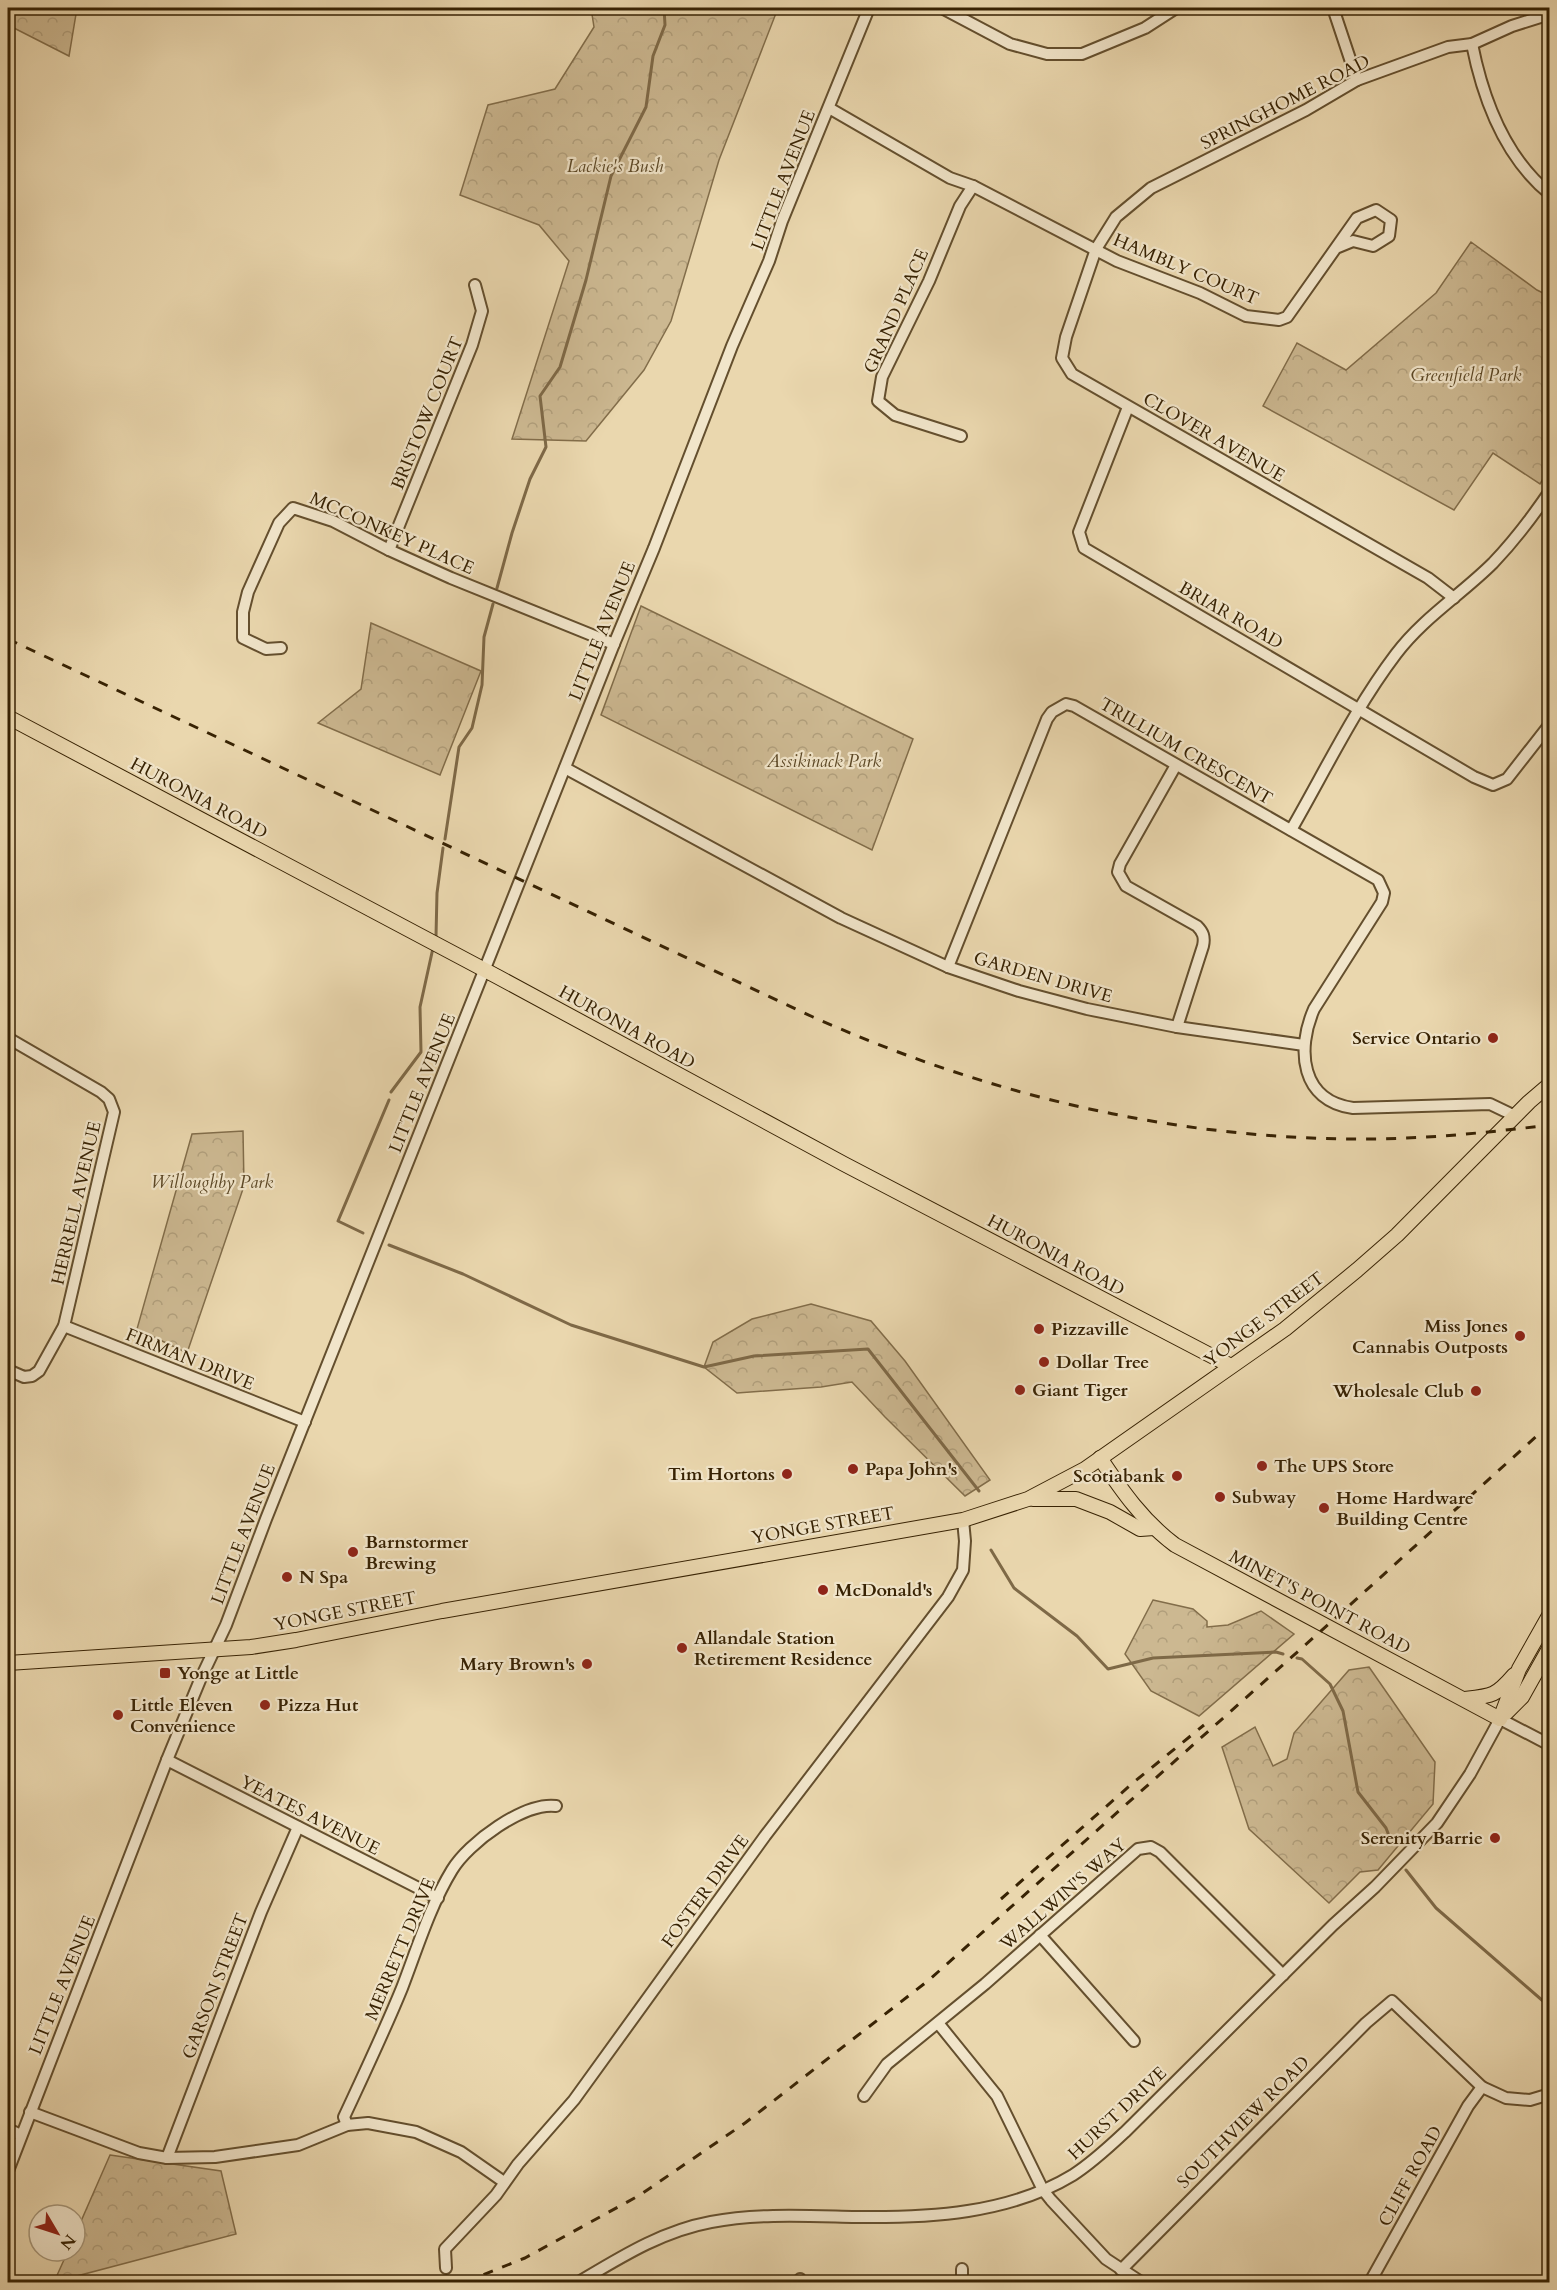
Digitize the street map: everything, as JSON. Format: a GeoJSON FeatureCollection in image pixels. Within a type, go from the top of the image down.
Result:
{"type":"FeatureCollection","features":[{"type":"Feature","properties":{"kind":"main road","name":"HURONIA ROAD"},"geometry":{"type":"LineString","coordinates":[[8,717],[833,1159],[1231,1366]]}},
{"type":"Feature","properties":{"kind":"main road","name":"YONGE STREET"},"geometry":{"type":"LineString","coordinates":[[8,1663],[251,1647],[302,1639],[442,1611],[963,1520],[1028,1499],[1050,1489],[1100,1458],[1285,1329],[1397,1235],[1515,1116],[1550,1084]]}},
{"type":"Feature","properties":{"kind":"main road","name":"MINET'S POINT ROAD"},"geometry":{"type":"LineString","coordinates":[[1100,1458],[1131,1503],[1154,1528],[1175,1545],[1500,1719]]}},
{"type":"Feature","properties":{"kind":"main road"},"geometry":{"type":"LineString","coordinates":[[1028,1499],[1076,1499],[1110,1512],[1140,1529],[1154,1528]]}},
{"type":"Feature","properties":{"kind":"main road"},"geometry":{"type":"LineString","coordinates":[[1500,1719],[1519,1669],[1550,1614]]}},
{"type":"Feature","properties":{"kind":"main road"},"geometry":{"type":"LineString","coordinates":[[1500,1719],[1522,1696],[1550,1647]]}},
{"type":"Feature","properties":{"kind":"main road"},"geometry":{"type":"LineString","coordinates":[[1465,1699],[1500,1692],[1519,1669]]}},
{"type":"Feature","properties":{"kind":"street","name":"LITTLE AVENUE"},"geometry":{"type":"LineString","coordinates":[[8,2171],[167,1760],[226,1625],[249,1561],[654,548],[732,346],[769,261],[782,221],[869,8]]}},
{"type":"Feature","properties":{"kind":"street"},"geometry":{"type":"LineString","coordinates":[[942,8],[960,12],[1010,44],[1047,54],[1082,54],[1145,28],[1176,8]]}},
{"type":"Feature","properties":{"kind":"street"},"geometry":{"type":"LineString","coordinates":[[1334,8],[1357,80]]}},
{"type":"Feature","properties":{"kind":"street","name":"SPRINGHOME ROAD"},"geometry":{"type":"LineString","coordinates":[[1096,249],[1116,217],[1152,188],[1306,110],[1357,80],[1448,47],[1472,44],[1512,26],[1550,14]]}},
{"type":"Feature","properties":{"kind":"street"},"geometry":{"type":"LineString","coordinates":[[1472,44],[1479,81],[1504,139],[1522,166],[1550,194]]}},
{"type":"Feature","properties":{"kind":"street"},"geometry":{"type":"LineString","coordinates":[[829,108],[950,178],[974,186],[1096,249]]}},
{"type":"Feature","properties":{"kind":"street","name":"GRAND PLACE"},"geometry":{"type":"LineString","coordinates":[[961,435],[895,415],[878,401],[882,377],[929,281],[960,206],[974,186]]}},
{"type":"Feature","properties":{"kind":"street","name":"HAMBLY COURT"},"geometry":{"type":"LineString","coordinates":[[1096,249],[1118,261],[1200,293],[1246,316],[1279,320],[1287,317],[1357,218],[1376,210],[1390,220],[1389,236],[1373,246],[1353,242],[1336,248]]}},
{"type":"Feature","properties":{"kind":"street","name":"CLOVER AVENUE"},"geometry":{"type":"LineString","coordinates":[[1096,249],[1066,337],[1062,358],[1072,374],[1428,578],[1454,598]]}},
{"type":"Feature","properties":{"kind":"street","name":"BRISTOW COURT"},"geometry":{"type":"LineString","coordinates":[[389,550],[472,345],[482,310],[475,285]]}},
{"type":"Feature","properties":{"kind":"street","name":"BRIAR ROAD"},"geometry":{"type":"LineString","coordinates":[[1128,407],[1079,532],[1084,548],[1474,777],[1493,785],[1507,779],[1550,724]]}},
{"type":"Feature","properties":{"kind":"street"},"geometry":{"type":"LineString","coordinates":[[1291,830],[1359,710],[1397,652],[1433,615],[1493,562],[1536,512],[1550,491]]}},
{"type":"Feature","properties":{"kind":"street","name":"MCCONKEY PLACE"},"geometry":{"type":"LineString","coordinates":[[281,648],[266,649],[243,638],[243,612],[249,592],[279,523],[293,508],[333,522],[389,550],[530,611],[614,644]]}},
{"type":"Feature","properties":{"kind":"street","name":"TRILLIUM CRESCENT"},"geometry":{"type":"LineString","coordinates":[[948,967],[1052,712],[1066,704],[1074,706],[1378,880],[1384,893],[1383,902],[1314,1010],[1304,1045]]}},
{"type":"Feature","properties":{"kind":"street"},"geometry":{"type":"LineString","coordinates":[[1176,765],[1120,864],[1118,872],[1126,886],[1197,926],[1203,932],[1205,939],[1177,1028]]}},
{"type":"Feature","properties":{"kind":"street","name":"GARDEN DRIVE"},"geometry":{"type":"LineString","coordinates":[[565,768],[841,918],[948,967],[1065,1004],[1177,1028],[1304,1045]]}},
{"type":"Feature","properties":{"kind":"street","name":"HERRELL AVENUE"},"geometry":{"type":"LineString","coordinates":[[8,1370],[24,1377],[32,1376],[39,1371],[64,1326],[114,1112],[109,1099],[101,1092],[9,1043]]}},
{"type":"Feature","properties":{"kind":"street"},"geometry":{"type":"LineString","coordinates":[[1304,1045],[1305,1064],[1313,1085],[1327,1101],[1339,1106],[1353,1108],[1490,1104],[1515,1116]]}},
{"type":"Feature","properties":{"kind":"street","name":"FIRMAN DRIVE"},"geometry":{"type":"LineString","coordinates":[[64,1326],[305,1422]]}},
{"type":"Feature","properties":{"kind":"street","name":"FOSTER DRIVE"},"geometry":{"type":"LineString","coordinates":[[446,2268],[445,2249],[496,2195],[504,2182],[574,2100],[765,1836],[948,1597],[963,1570],[965,1541],[963,1520]]}},
{"type":"Feature","properties":{"kind":"street","name":"MINET'S POINT ROAD"},"geometry":{"type":"LineString","coordinates":[[1500,1719],[1550,1745]]}},
{"type":"Feature","properties":{"kind":"street","name":"HURST DRIVE"},"geometry":{"type":"LineString","coordinates":[[579,2283],[646,2244],[679,2230],[709,2222],[764,2216],[931,2215],[1000,2204],[1043,2190],[1076,2173],[1108,2148],[1333,1925],[1375,1887],[1437,1823],[1470,1774],[1500,1719]]}},
{"type":"Feature","properties":{"kind":"street","name":"YEATES AVENUE"},"geometry":{"type":"LineString","coordinates":[[167,1760],[438,1898]]}},
{"type":"Feature","properties":{"kind":"street","name":"MERRETT DRIVE"},"geometry":{"type":"LineString","coordinates":[[347,2125],[344,2117],[397,2001],[452,1869],[480,1838],[506,1822],[546,1804],[556,1806]]}},
{"type":"Feature","properties":{"kind":"street","name":"GARSON STREET"},"geometry":{"type":"LineString","coordinates":[[167,2158],[261,1912],[298,1827]]}},
{"type":"Feature","properties":{"kind":"street","name":"WALLWIN'S WAY"},"geometry":{"type":"LineString","coordinates":[[864,2096],[887,2064],[938,2023],[1138,1849],[1151,1847],[1160,1852],[1283,1975]]}},
{"type":"Feature","properties":{"kind":"street"},"geometry":{"type":"LineString","coordinates":[[1040,1935],[1134,2041]]}},
{"type":"Feature","properties":{"kind":"street","name":"SOUTHVIEW ROAD"},"geometry":{"type":"LineString","coordinates":[[1121,2270],[1358,2031],[1392,2001],[1482,2086]]}},
{"type":"Feature","properties":{"kind":"street"},"geometry":{"type":"LineString","coordinates":[[938,2023],[997,2096],[1043,2190],[1076,2228],[1121,2270],[1141,2283]]}},
{"type":"Feature","properties":{"kind":"street"},"geometry":{"type":"LineString","coordinates":[[1482,2086],[1506,2098],[1530,2100],[1550,2094]]}},
{"type":"Feature","properties":{"kind":"street","name":"CLIFF ROAD"},"geometry":{"type":"LineString","coordinates":[[1370,2283],[1468,2106],[1482,2086]]}},
{"type":"Feature","properties":{"kind":"street"},"geometry":{"type":"LineString","coordinates":[[30,2112],[139,2153],[167,2158],[215,2157],[298,2145],[347,2125],[368,2123],[416,2132],[461,2152],[504,2182]]}},
{"type":"Feature","properties":{"kind":"street"},"geometry":{"type":"LineString","coordinates":[[8,2129],[21,2134]]}},
{"type":"Feature","properties":{"kind":"street"},"geometry":{"type":"LineString","coordinates":[[962,2269],[962,2283]]}},
{"type":"Feature","properties":{"kind":"green space"},"geometry":{"type":"Polygon","coordinates":[[[8,8],[77,8],[69,56],[8,25],[8,8]]]}},
{"type":"Feature","properties":{"kind":"green space","name":"Lackie's Bush"},"geometry":{"type":"Polygon","coordinates":[[[591,8],[778,8],[719,160],[671,321],[644,370],[586,441],[512,439],[569,261],[539,225],[460,195],[488,105],[555,89],[594,27],[591,8]]]}},
{"type":"Feature","properties":{"kind":"green space","name":"Greenfield Park"},"geometry":{"type":"Polygon","coordinates":[[[1471,242],[1537,290],[1549,296],[1549,469],[1540,484],[1493,453],[1454,510],[1263,406],[1297,343],[1346,370],[1436,293],[1471,242]]]}},
{"type":"Feature","properties":{"kind":"green space","name":"Assikinack Park"},"geometry":{"type":"Polygon","coordinates":[[[641,606],[913,739],[872,850],[601,715],[641,606]]]}},
{"type":"Feature","properties":{"kind":"green space"},"geometry":{"type":"Polygon","coordinates":[[[371,623],[481,671],[440,775],[318,723],[361,689],[371,623]]]}},
{"type":"Feature","properties":{"kind":"green space","name":"Willoughby Park"},"geometry":{"type":"Polygon","coordinates":[[[243,1131],[244,1186],[187,1353],[137,1329],[192,1134],[243,1131]]]}},
{"type":"Feature","properties":{"kind":"green space"},"geometry":{"type":"Polygon","coordinates":[[[811,1304],[871,1321],[905,1361],[990,1480],[965,1496],[852,1382],[821,1387],[737,1393],[704,1367],[713,1342],[752,1319],[811,1304]]]}},
{"type":"Feature","properties":{"kind":"green space"},"geometry":{"type":"Polygon","coordinates":[[[1153,1600],[1193,1609],[1207,1621],[1207,1627],[1228,1625],[1261,1611],[1294,1634],[1199,1716],[1151,1691],[1125,1654],[1153,1600]]]}},
{"type":"Feature","properties":{"kind":"green space"},"geometry":{"type":"Polygon","coordinates":[[[1369,1667],[1435,1762],[1433,1804],[1378,1870],[1360,1872],[1329,1903],[1249,1829],[1222,1747],[1255,1727],[1273,1766],[1287,1759],[1294,1733],[1349,1670],[1369,1667]]]}},
{"type":"Feature","properties":{"kind":"green space"},"geometry":{"type":"Polygon","coordinates":[[[110,2155],[221,2171],[236,2234],[54,2282],[63,2263],[87,2263],[87,2208],[110,2155]]]}},
{"type":"Feature","properties":{"kind":"waterway"},"geometry":{"type":"LineString","coordinates":[[497,588],[530,479],[546,447],[540,396],[560,367],[586,280],[611,176],[646,107],[653,56],[665,25],[664,8]]}},
{"type":"Feature","properties":{"kind":"waterway"},"geometry":{"type":"LineString","coordinates":[[445,839],[459,747],[472,728],[482,685],[484,637],[493,604]]}},
{"type":"Feature","properties":{"kind":"waterway"},"geometry":{"type":"LineString","coordinates":[[436,936],[437,893],[443,848]]}},
{"type":"Feature","properties":{"kind":"waterway"},"geometry":{"type":"LineString","coordinates":[[391,1092],[421,1052],[420,1007],[433,948]]}},
{"type":"Feature","properties":{"kind":"waterway"},"geometry":{"type":"LineString","coordinates":[[363,1233],[338,1221],[389,1100]]}},
{"type":"Feature","properties":{"kind":"waterway"},"geometry":{"type":"LineString","coordinates":[[389,1245],[463,1274],[571,1325],[704,1367],[754,1356],[868,1349],[979,1491]]}},
{"type":"Feature","properties":{"kind":"waterway"},"geometry":{"type":"LineString","coordinates":[[991,1550],[1014,1588],[1077,1636],[1108,1669],[1153,1658],[1276,1652],[1283,1654]]}},
{"type":"Feature","properties":{"kind":"waterway"},"geometry":{"type":"LineString","coordinates":[[1297,1658],[1302,1659],[1330,1684],[1343,1711],[1358,1792],[1386,1828],[1391,1841]]}},
{"type":"Feature","properties":{"kind":"waterway"},"geometry":{"type":"LineString","coordinates":[[1406,1870],[1436,1908],[1543,2001],[1550,2012]]}},
{"type":"Feature","properties":{"kind":"railway"},"geometry":{"type":"LineString","coordinates":[[8,639],[813,1017],[949,1070],[1089,1109],[1231,1132],[1304,1138],[1377,1139],[1464,1134],[1550,1125]]}},
{"type":"Feature","properties":{"kind":"railway"},"geometry":{"type":"LineString","coordinates":[[465,2282],[525,2258],[640,2195],[745,2123],[929,1980],[1550,1424]]}},
{"type":"Feature","properties":{"kind":"railway"},"geometry":{"type":"LineString","coordinates":[[1001,1899],[1134,1782],[1204,1725]]}},
{"type":"Feature","properties":{"kind":"place","name":"Service Ontario"},"geometry":{"type":"Point","coordinates":[1493,1038]}},
{"type":"Feature","properties":{"kind":"place","name":"Pizzaville"},"geometry":{"type":"Point","coordinates":[1039,1329]}},
{"type":"Feature","properties":{"kind":"place","name":"Miss Jones Cannabis Outposts"},"geometry":{"type":"Point","coordinates":[1520,1336]}},
{"type":"Feature","properties":{"kind":"place","name":"Dollar Tree"},"geometry":{"type":"Point","coordinates":[1044,1362]}},
{"type":"Feature","properties":{"kind":"place","name":"Giant Tiger"},"geometry":{"type":"Point","coordinates":[1020,1390]}},
{"type":"Feature","properties":{"kind":"place","name":"Wholesale Club"},"geometry":{"type":"Point","coordinates":[1476,1391]}},
{"type":"Feature","properties":{"kind":"place","name":"The UPS Store"},"geometry":{"type":"Point","coordinates":[1262,1466]}},
{"type":"Feature","properties":{"kind":"place","name":"Papa John's"},"geometry":{"type":"Point","coordinates":[853,1469]}},
{"type":"Feature","properties":{"kind":"place","name":"Tim Hortons"},"geometry":{"type":"Point","coordinates":[787,1474]}},
{"type":"Feature","properties":{"kind":"place","name":"Scotiabank"},"geometry":{"type":"Point","coordinates":[1177,1476]}},
{"type":"Feature","properties":{"kind":"place","name":"Subway"},"geometry":{"type":"Point","coordinates":[1220,1497]}},
{"type":"Feature","properties":{"kind":"place","name":"Home Hardware Building Centre"},"geometry":{"type":"Point","coordinates":[1324,1508]}},
{"type":"Feature","properties":{"kind":"place","name":"Barnstormer Brewing"},"geometry":{"type":"Point","coordinates":[353,1552]}},
{"type":"Feature","properties":{"kind":"place","name":"N Spa"},"geometry":{"type":"Point","coordinates":[287,1577]}},
{"type":"Feature","properties":{"kind":"place","name":"McDonald's"},"geometry":{"type":"Point","coordinates":[823,1590]}},
{"type":"Feature","properties":{"kind":"place","name":"Allandale Station Retirement Residence"},"geometry":{"type":"Point","coordinates":[682,1648]}},
{"type":"Feature","properties":{"kind":"place","name":"Mary Brown's"},"geometry":{"type":"Point","coordinates":[587,1664]}},
{"type":"Feature","properties":{"kind":"place","name":"Yonge at Little"},"geometry":{"type":"Point","coordinates":[165,1673]}},
{"type":"Feature","properties":{"kind":"place","name":"Pizza Hut"},"geometry":{"type":"Point","coordinates":[265,1705]}},
{"type":"Feature","properties":{"kind":"place","name":"Little Eleven Convenience"},"geometry":{"type":"Point","coordinates":[118,1715]}},
{"type":"Feature","properties":{"kind":"place","name":"Serenity Barrie"},"geometry":{"type":"Point","coordinates":[1495,1838]}}]}
